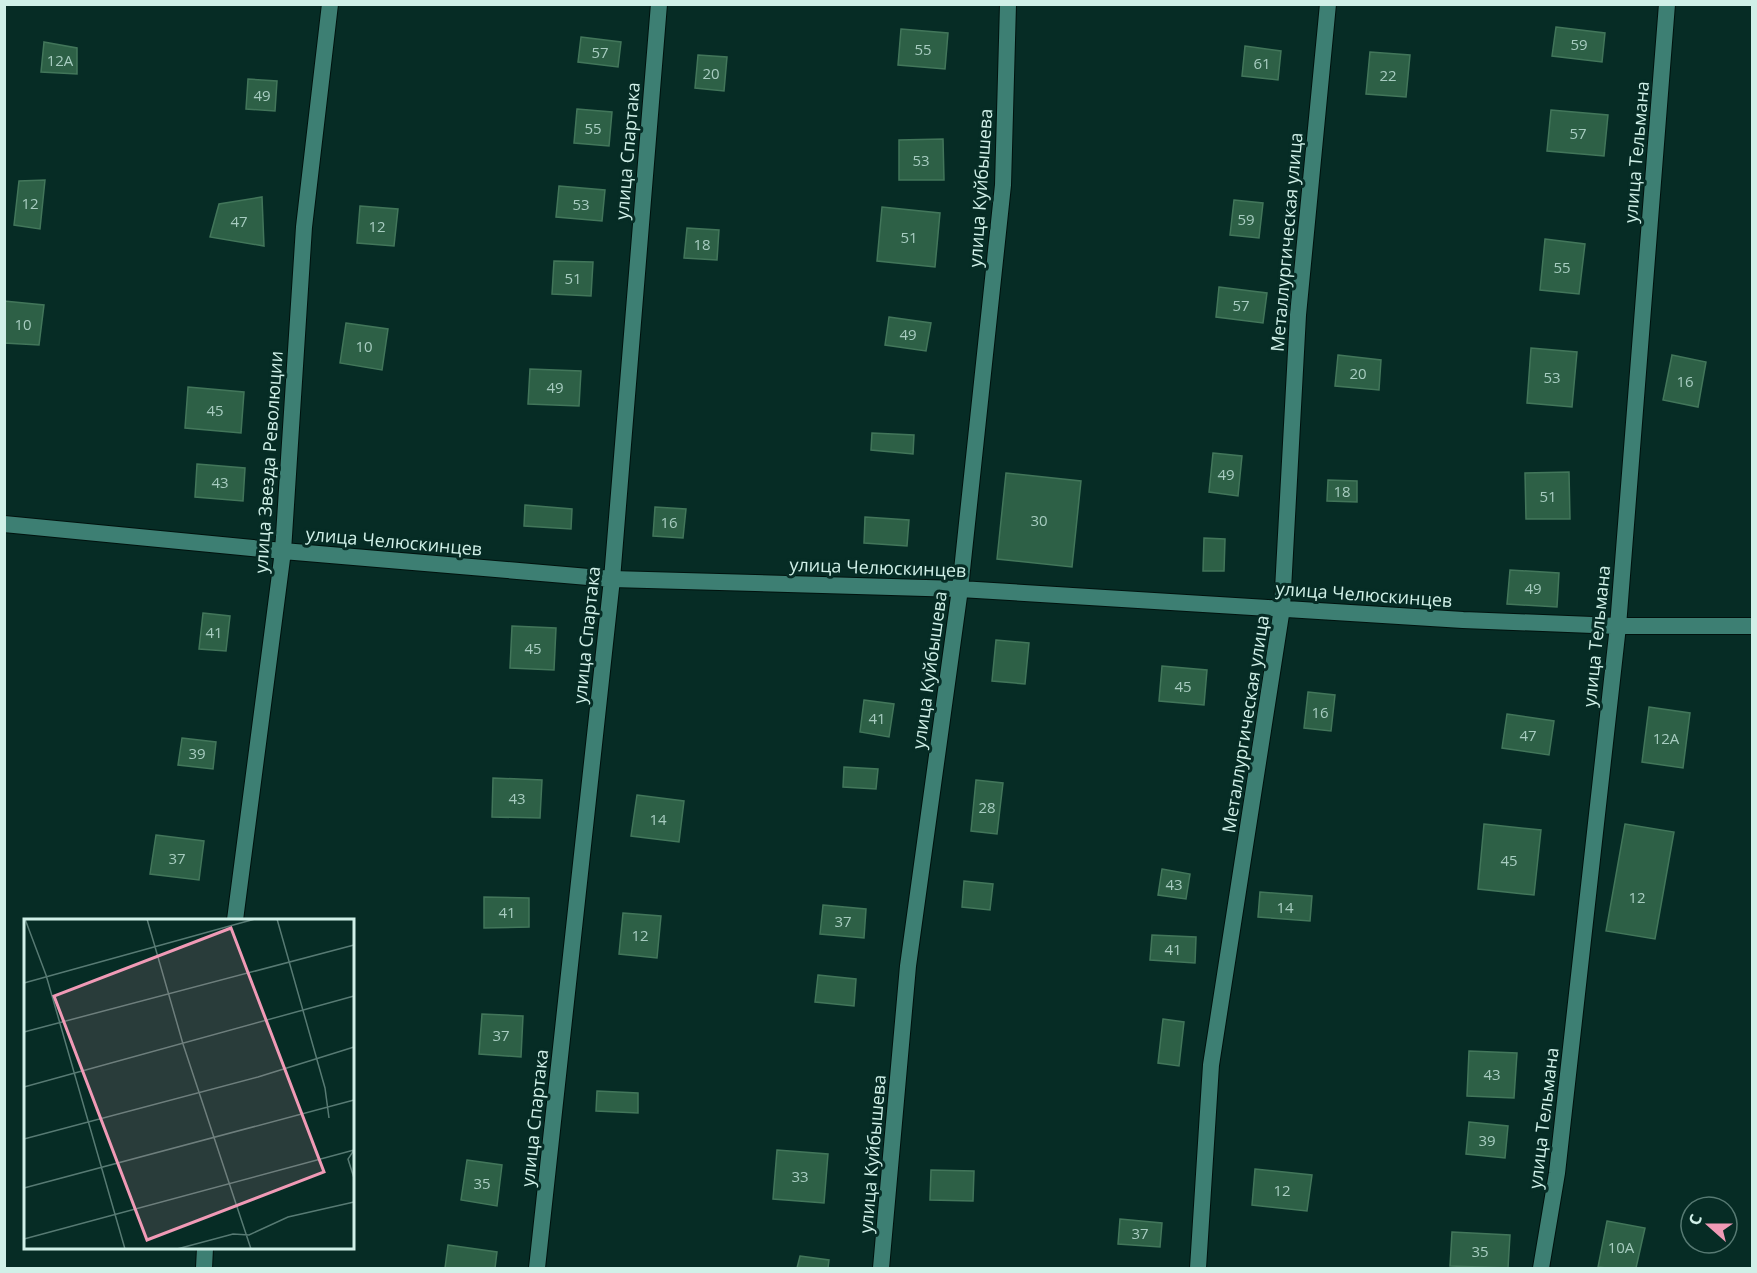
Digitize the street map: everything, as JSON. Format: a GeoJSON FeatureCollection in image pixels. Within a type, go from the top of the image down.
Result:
{"type":"FeatureCollection","features":[{"type":"Feature","properties":{"kind":"street","name":"улица Звезда Революции"},"geometry":{"type":"LineString","coordinates":[[235,919],[283,551],[304,226],[330,4]]}},
{"type":"Feature","properties":{"kind":"street","name":"улица Спартака"},"geometry":{"type":"LineString","coordinates":[[537,1269],[612,579],[659,4]]}},
{"type":"Feature","properties":{"kind":"street","name":"улица Куйбышева"},"geometry":{"type":"LineString","coordinates":[[881,1269],[908,966],[960,589],[1003,185],[1008,4]]}},
{"type":"Feature","properties":{"kind":"street","name":"Металлургическая улица"},"geometry":{"type":"LineString","coordinates":[[1198,1269],[1211,1065],[1282,608],[1298,315],[1328,4]]}},
{"type":"Feature","properties":{"kind":"street","name":"улица Тельмана"},"geometry":{"type":"LineString","coordinates":[[1541,1269],[1557,1173],[1618,626],[1667,4]]}},
{"type":"Feature","properties":{"kind":"street","name":"улица Челюскинцев"},"geometry":{"type":"LineString","coordinates":[[4,524],[612,579],[960,589],[1463,620],[1618,626],[1752,626]]}},
{"type":"Feature","properties":{"kind":"street"},"geometry":{"type":"LineString","coordinates":[[204,1269],[206,1249]]}},
{"type":"Feature","properties":{"kind":"building"},"geometry":{"type":"Polygon","coordinates":[[[1556,27],[1605,33],[1602,62],[1552,56],[1556,27]]]}},
{"type":"Feature","properties":{"kind":"building"},"geometry":{"type":"Polygon","coordinates":[[[901,29],[948,33],[945,69],[898,65],[901,29]]]}},
{"type":"Feature","properties":{"kind":"building"},"geometry":{"type":"Polygon","coordinates":[[[581,37],[621,42],[618,67],[578,62],[581,37]]]}},
{"type":"Feature","properties":{"kind":"building"},"geometry":{"type":"Polygon","coordinates":[[[44,42],[77,48],[77,74],[41,72],[44,42]]]}},
{"type":"Feature","properties":{"kind":"building"},"geometry":{"type":"Polygon","coordinates":[[[1245,46],[1281,51],[1278,80],[1242,76],[1245,46]]]}},
{"type":"Feature","properties":{"kind":"building"},"geometry":{"type":"Polygon","coordinates":[[[1370,52],[1410,55],[1406,97],[1366,94],[1370,52]]]}},
{"type":"Feature","properties":{"kind":"building"},"geometry":{"type":"Polygon","coordinates":[[[698,55],[727,57],[724,91],[695,88],[698,55]]]}},
{"type":"Feature","properties":{"kind":"building"},"geometry":{"type":"Polygon","coordinates":[[[248,79],[277,81],[275,111],[246,109],[248,79]]]}},
{"type":"Feature","properties":{"kind":"building"},"geometry":{"type":"Polygon","coordinates":[[[577,109],[612,112],[609,146],[574,143],[577,109]]]}},
{"type":"Feature","properties":{"kind":"building"},"geometry":{"type":"Polygon","coordinates":[[[1551,110],[1608,115],[1604,156],[1547,151],[1551,110]]]}},
{"type":"Feature","properties":{"kind":"building"},"geometry":{"type":"Polygon","coordinates":[[[943,139],[944,180],[899,180],[899,140],[943,139]]]}},
{"type":"Feature","properties":{"kind":"building"},"geometry":{"type":"Polygon","coordinates":[[[45,180],[40,229],[14,225],[19,181],[45,180]]]}},
{"type":"Feature","properties":{"kind":"building"},"geometry":{"type":"Polygon","coordinates":[[[559,186],[605,190],[602,221],[556,217],[559,186]]]}},
{"type":"Feature","properties":{"kind":"building"},"geometry":{"type":"Polygon","coordinates":[[[262,197],[264,246],[210,237],[219,204],[262,197]]]}},
{"type":"Feature","properties":{"kind":"building"},"geometry":{"type":"Polygon","coordinates":[[[1234,200],[1263,203],[1259,238],[1230,235],[1234,200]]]}},
{"type":"Feature","properties":{"kind":"building"},"geometry":{"type":"Polygon","coordinates":[[[360,206],[398,209],[394,246],[357,243],[360,206]]]}},
{"type":"Feature","properties":{"kind":"building"},"geometry":{"type":"Polygon","coordinates":[[[882,207],[940,213],[935,267],[877,261],[882,207]]]}},
{"type":"Feature","properties":{"kind":"building"},"geometry":{"type":"Polygon","coordinates":[[[687,228],[719,230],[717,260],[684,258],[687,228]]]}},
{"type":"Feature","properties":{"kind":"building"},"geometry":{"type":"Polygon","coordinates":[[[1545,239],[1585,244],[1579,294],[1540,290],[1545,239]]]}},
{"type":"Feature","properties":{"kind":"building"},"geometry":{"type":"Polygon","coordinates":[[[554,261],[593,262],[591,296],[552,294],[554,261]]]}},
{"type":"Feature","properties":{"kind":"building"},"geometry":{"type":"Polygon","coordinates":[[[1219,287],[1267,293],[1263,323],[1216,317],[1219,287]]]}},
{"type":"Feature","properties":{"kind":"building"},"geometry":{"type":"Polygon","coordinates":[[[4,301],[44,305],[39,345],[4,343],[4,301]]]}},
{"type":"Feature","properties":{"kind":"building"},"geometry":{"type":"Polygon","coordinates":[[[889,317],[931,323],[926,351],[885,345],[889,317]]]}},
{"type":"Feature","properties":{"kind":"building"},"geometry":{"type":"Polygon","coordinates":[[[346,323],[388,329],[382,370],[340,363],[346,323]]]}},
{"type":"Feature","properties":{"kind":"building"},"geometry":{"type":"Polygon","coordinates":[[[1531,348],[1577,352],[1572,407],[1527,403],[1531,348]]]}},
{"type":"Feature","properties":{"kind":"building"},"geometry":{"type":"Polygon","coordinates":[[[1338,355],[1381,360],[1379,390],[1335,386],[1338,355]]]}},
{"type":"Feature","properties":{"kind":"building"},"geometry":{"type":"Polygon","coordinates":[[[1672,355],[1706,362],[1698,407],[1663,400],[1672,355]]]}},
{"type":"Feature","properties":{"kind":"building"},"geometry":{"type":"Polygon","coordinates":[[[530,369],[581,371],[579,406],[528,404],[530,369]]]}},
{"type":"Feature","properties":{"kind":"building"},"geometry":{"type":"Polygon","coordinates":[[[188,387],[244,392],[241,433],[185,428],[188,387]]]}},
{"type":"Feature","properties":{"kind":"building"},"geometry":{"type":"Polygon","coordinates":[[[872,433],[914,435],[913,454],[871,450],[872,433]]]}},
{"type":"Feature","properties":{"kind":"building"},"geometry":{"type":"Polygon","coordinates":[[[1213,453],[1242,456],[1238,496],[1209,492],[1213,453]]]}},
{"type":"Feature","properties":{"kind":"building"},"geometry":{"type":"Polygon","coordinates":[[[197,464],[245,468],[243,501],[195,497],[197,464]]]}},
{"type":"Feature","properties":{"kind":"building"},"geometry":{"type":"Polygon","coordinates":[[[1569,472],[1570,519],[1526,519],[1525,473],[1569,472]]]}},
{"type":"Feature","properties":{"kind":"building"},"geometry":{"type":"Polygon","coordinates":[[[1006,473],[1081,481],[1072,567],[997,559],[1006,473]]]}},
{"type":"Feature","properties":{"kind":"building"},"geometry":{"type":"Polygon","coordinates":[[[1328,480],[1357,481],[1357,502],[1327,501],[1328,480]]]}},
{"type":"Feature","properties":{"kind":"building"},"geometry":{"type":"Polygon","coordinates":[[[525,505],[572,509],[571,529],[524,526],[525,505]]]}},
{"type":"Feature","properties":{"kind":"building"},"geometry":{"type":"Polygon","coordinates":[[[655,507],[686,509],[683,538],[653,536],[655,507]]]}},
{"type":"Feature","properties":{"kind":"building"},"geometry":{"type":"Polygon","coordinates":[[[865,517],[909,520],[907,546],[864,543],[865,517]]]}},
{"type":"Feature","properties":{"kind":"building"},"geometry":{"type":"Polygon","coordinates":[[[1204,538],[1225,539],[1224,571],[1203,571],[1204,538]]]}},
{"type":"Feature","properties":{"kind":"building"},"geometry":{"type":"Polygon","coordinates":[[[1510,570],[1559,573],[1557,607],[1507,604],[1510,570]]]}},
{"type":"Feature","properties":{"kind":"building"},"geometry":{"type":"Polygon","coordinates":[[[203,613],[230,616],[226,651],[199,649],[203,613]]]}},
{"type":"Feature","properties":{"kind":"building"},"geometry":{"type":"Polygon","coordinates":[[[512,626],[556,628],[554,670],[510,668],[512,626]]]}},
{"type":"Feature","properties":{"kind":"building"},"geometry":{"type":"Polygon","coordinates":[[[996,640],[1029,643],[1025,684],[992,681],[996,640]]]}},
{"type":"Feature","properties":{"kind":"building"},"geometry":{"type":"Polygon","coordinates":[[[1162,666],[1207,670],[1204,705],[1159,701],[1162,666]]]}},
{"type":"Feature","properties":{"kind":"building"},"geometry":{"type":"Polygon","coordinates":[[[1308,692],[1335,695],[1331,731],[1304,728],[1308,692]]]}},
{"type":"Feature","properties":{"kind":"building"},"geometry":{"type":"Polygon","coordinates":[[[864,700],[894,704],[889,737],[860,732],[864,700]]]}},
{"type":"Feature","properties":{"kind":"building"},"geometry":{"type":"Polygon","coordinates":[[[1649,707],[1690,713],[1683,768],[1642,762],[1649,707]]]}},
{"type":"Feature","properties":{"kind":"building"},"geometry":{"type":"Polygon","coordinates":[[[1507,714],[1554,721],[1549,755],[1502,748],[1507,714]]]}},
{"type":"Feature","properties":{"kind":"building"},"geometry":{"type":"Polygon","coordinates":[[[182,738],[216,742],[213,769],[178,765],[182,738]]]}},
{"type":"Feature","properties":{"kind":"building"},"geometry":{"type":"Polygon","coordinates":[[[844,767],[878,769],[876,789],[843,787],[844,767]]]}},
{"type":"Feature","properties":{"kind":"building"},"geometry":{"type":"Polygon","coordinates":[[[493,778],[542,780],[540,818],[492,817],[493,778]]]}},
{"type":"Feature","properties":{"kind":"building"},"geometry":{"type":"Polygon","coordinates":[[[976,780],[1003,783],[997,834],[971,831],[976,780]]]}},
{"type":"Feature","properties":{"kind":"building"},"geometry":{"type":"Polygon","coordinates":[[[637,795],[684,801],[679,842],[631,836],[637,795]]]}},
{"type":"Feature","properties":{"kind":"building"},"geometry":{"type":"Polygon","coordinates":[[[1484,824],[1541,830],[1534,895],[1478,889],[1484,824]]]}},
{"type":"Feature","properties":{"kind":"building"},"geometry":{"type":"Polygon","coordinates":[[[1625,824],[1674,832],[1655,939],[1606,931],[1625,824]]]}},
{"type":"Feature","properties":{"kind":"building"},"geometry":{"type":"Polygon","coordinates":[[[156,835],[204,841],[199,880],[150,874],[156,835]]]}},
{"type":"Feature","properties":{"kind":"building"},"geometry":{"type":"Polygon","coordinates":[[[1162,869],[1190,874],[1186,899],[1158,895],[1162,869]]]}},
{"type":"Feature","properties":{"kind":"building"},"geometry":{"type":"Polygon","coordinates":[[[964,881],[993,884],[990,910],[962,907],[964,881]]]}},
{"type":"Feature","properties":{"kind":"building"},"geometry":{"type":"Polygon","coordinates":[[[1260,892],[1312,896],[1310,921],[1258,917],[1260,892]]]}},
{"type":"Feature","properties":{"kind":"building"},"geometry":{"type":"Polygon","coordinates":[[[484,897],[529,898],[529,927],[484,928],[484,897]]]}},
{"type":"Feature","properties":{"kind":"building"},"geometry":{"type":"Polygon","coordinates":[[[823,905],[866,909],[864,938],[820,934],[823,905]]]}},
{"type":"Feature","properties":{"kind":"building"},"geometry":{"type":"Polygon","coordinates":[[[623,913],[661,916],[657,958],[619,954],[623,913]]]}},
{"type":"Feature","properties":{"kind":"building"},"geometry":{"type":"Polygon","coordinates":[[[1152,935],[1196,937],[1195,963],[1150,960],[1152,935]]]}},
{"type":"Feature","properties":{"kind":"building"},"geometry":{"type":"Polygon","coordinates":[[[818,975],[856,979],[854,1006],[815,1002],[818,975]]]}},
{"type":"Feature","properties":{"kind":"building"},"geometry":{"type":"Polygon","coordinates":[[[482,1014],[523,1016],[521,1057],[479,1054],[482,1014]]]}},
{"type":"Feature","properties":{"kind":"building"},"geometry":{"type":"Polygon","coordinates":[[[1163,1019],[1184,1022],[1179,1066],[1158,1063],[1163,1019]]]}},
{"type":"Feature","properties":{"kind":"building"},"geometry":{"type":"Polygon","coordinates":[[[1469,1051],[1517,1053],[1514,1098],[1467,1096],[1469,1051]]]}},
{"type":"Feature","properties":{"kind":"building"},"geometry":{"type":"Polygon","coordinates":[[[597,1091],[638,1093],[638,1113],[596,1111],[597,1091]]]}},
{"type":"Feature","properties":{"kind":"building"},"geometry":{"type":"Polygon","coordinates":[[[1469,1122],[1508,1126],[1505,1158],[1466,1154],[1469,1122]]]}},
{"type":"Feature","properties":{"kind":"building"},"geometry":{"type":"Polygon","coordinates":[[[777,1150],[828,1154],[824,1203],[773,1199],[777,1150]]]}},
{"type":"Feature","properties":{"kind":"building"},"geometry":{"type":"Polygon","coordinates":[[[467,1160],[502,1165],[497,1206],[461,1200],[467,1160]]]}},
{"type":"Feature","properties":{"kind":"building"},"geometry":{"type":"Polygon","coordinates":[[[1255,1169],[1312,1175],[1307,1211],[1252,1205],[1255,1169]]]}},
{"type":"Feature","properties":{"kind":"building"},"geometry":{"type":"Polygon","coordinates":[[[931,1170],[974,1171],[973,1201],[930,1200],[931,1170]]]}},
{"type":"Feature","properties":{"kind":"building"},"geometry":{"type":"Polygon","coordinates":[[[1120,1219],[1162,1223],[1160,1247],[1118,1244],[1120,1219]]]}},
{"type":"Feature","properties":{"kind":"building"},"geometry":{"type":"Polygon","coordinates":[[[1607,1221],[1645,1228],[1636,1268],[1598,1267],[1607,1221]]]}},
{"type":"Feature","properties":{"kind":"building"},"geometry":{"type":"Polygon","coordinates":[[[1452,1232],[1510,1235],[1508,1268],[1450,1266],[1452,1232]]]}},
{"type":"Feature","properties":{"kind":"building"},"geometry":{"type":"Polygon","coordinates":[[[448,1245],[497,1252],[495,1268],[445,1268],[448,1245]]]}},
{"type":"Feature","properties":{"kind":"building"},"geometry":{"type":"Polygon","coordinates":[[[800,1256],[829,1260],[828,1268],[797,1268],[800,1256]]]}}]}
